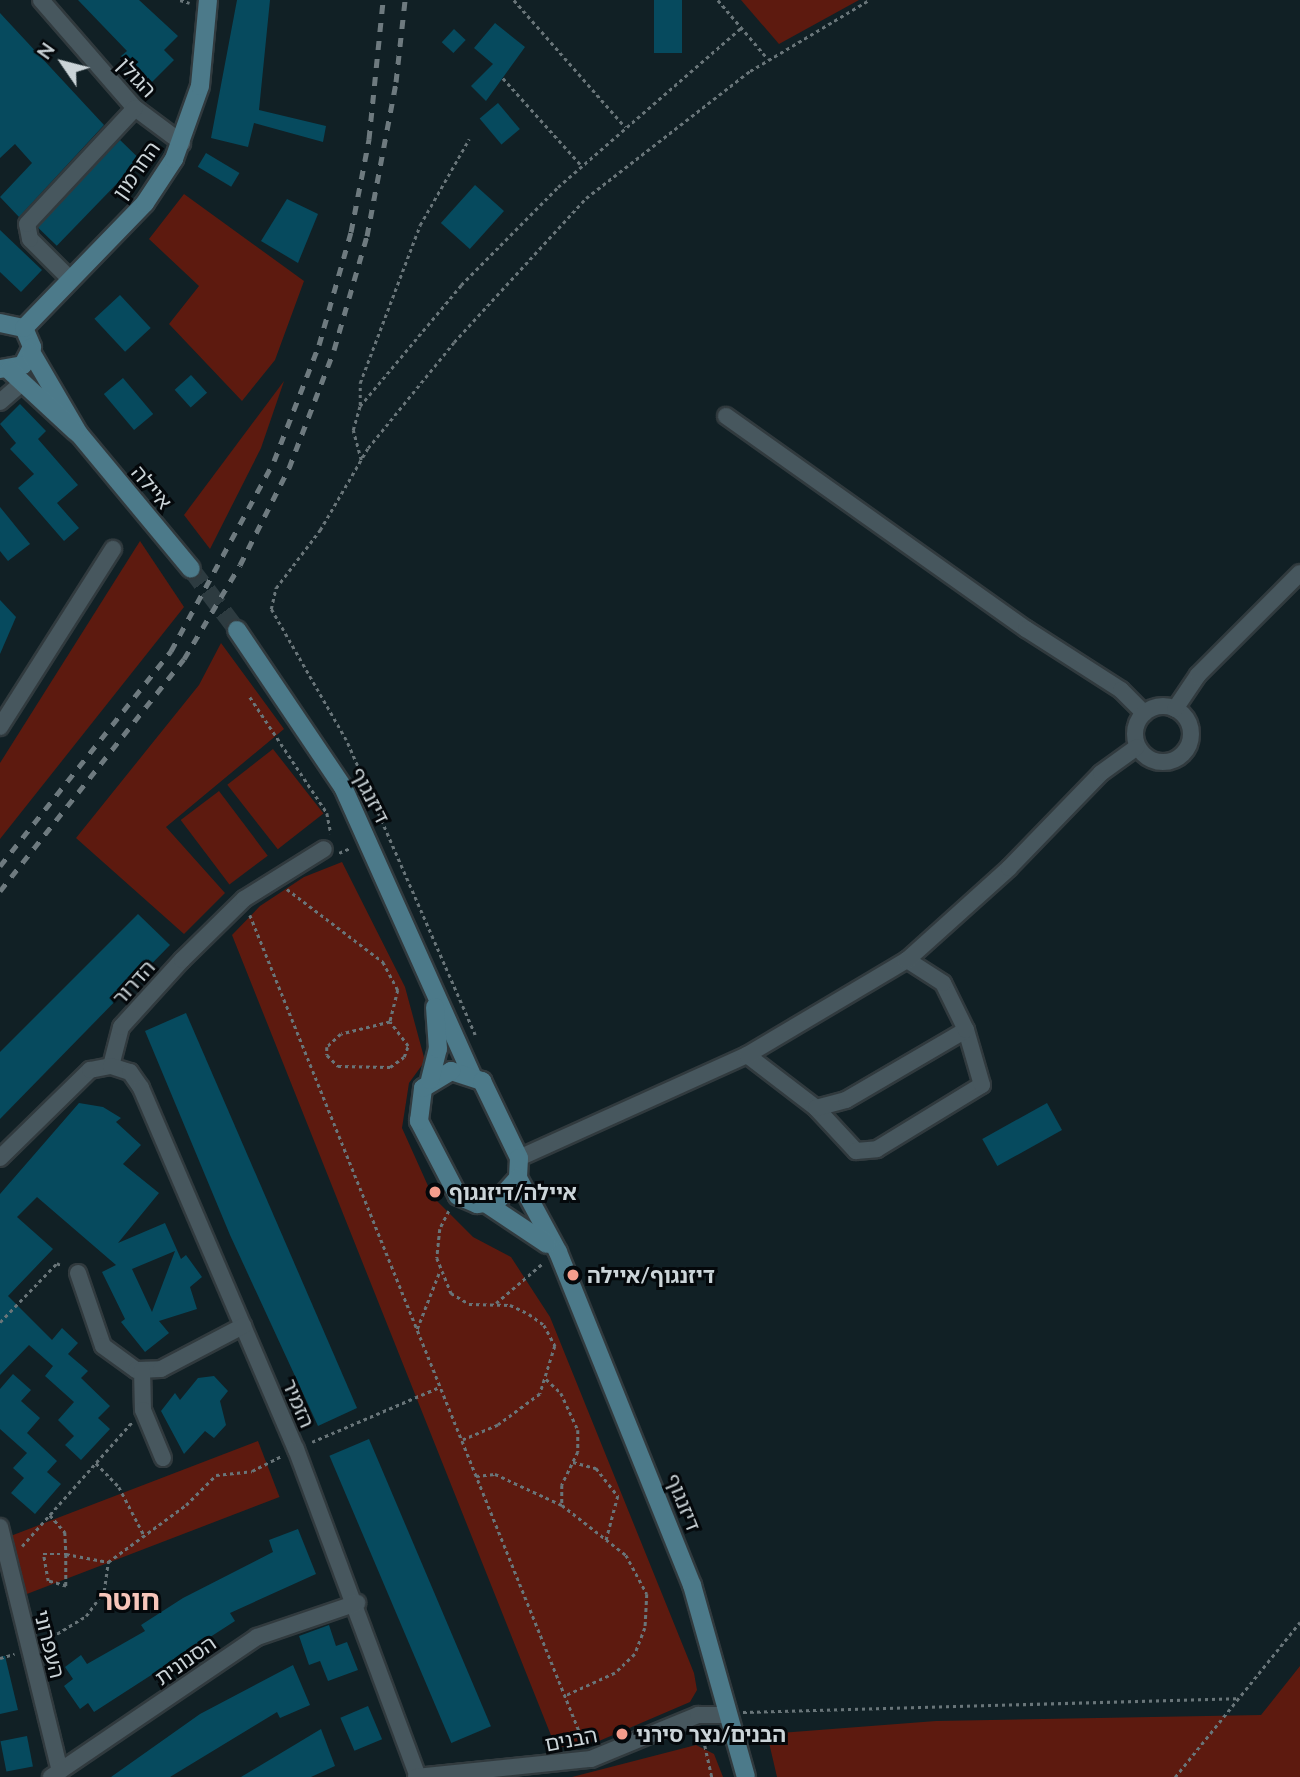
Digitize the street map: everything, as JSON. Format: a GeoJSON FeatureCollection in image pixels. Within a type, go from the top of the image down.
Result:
{"type":"FeatureCollection","features":[{"type":"Feature","properties":{"kind":"street","name":"הגולן"},"geometry":{"type":"LineString","coordinates":[[41,0],[135,108],[182,143]]}},
{"type":"Feature","properties":{"kind":"street","name":"החרמון"},"geometry":{"type":"LineString","coordinates":[[24,328],[145,203],[182,143],[200,86],[208,0]]}},
{"type":"Feature","properties":{"kind":"street"},"geometry":{"type":"LineString","coordinates":[[71,280],[30,239],[27,224],[135,108]]}},
{"type":"Feature","properties":{"kind":"street"},"geometry":{"type":"LineString","coordinates":[[1,321],[24,328]]}},
{"type":"Feature","properties":{"kind":"street","name":"איילה"},"geometry":{"type":"LineString","coordinates":[[24,328],[31,352],[79,434]]}},
{"type":"Feature","properties":{"kind":"street"},"geometry":{"type":"LineString","coordinates":[[4,370],[23,365],[31,352]]}},
{"type":"Feature","properties":{"kind":"street","name":"איילה"},"geometry":{"type":"LineString","coordinates":[[4,370],[79,434],[191,569]]}},
{"type":"Feature","properties":{"kind":"street"},"geometry":{"type":"LineString","coordinates":[[0,402],[22,383]]}},
{"type":"Feature","properties":{"kind":"street"},"geometry":{"type":"LineString","coordinates":[[726,416],[1026,629],[1121,690],[1144,713]]}},
{"type":"Feature","properties":{"kind":"street"},"geometry":{"type":"LineString","coordinates":[[0,727],[113,549]]}},
{"type":"Feature","properties":{"kind":"street"},"geometry":{"type":"LineString","coordinates":[[1175,709],[1198,675],[1300,573]]}},
{"type":"Feature","properties":{"kind":"street","name":"דיזנגוף"},"geometry":{"type":"LineString","coordinates":[[237,630],[343,787],[434,996],[472,1075],[488,1090],[519,1158]]}},
{"type":"Feature","properties":{"kind":"street"},"geometry":{"type":"LineString","coordinates":[[1161,706],[1175,709],[1191,727],[1190,744],[1180,757],[1156,762],[1138,747],[1134,731],[1144,713],[1161,706]]}},
{"type":"Feature","properties":{"kind":"street"},"geometry":{"type":"LineString","coordinates":[[487,1204],[506,1195],[518,1178],[519,1158],[747,1055],[907,960],[1009,868],[1101,773],[1138,747]]}},
{"type":"Feature","properties":{"kind":"street","name":"הדרור"},"geometry":{"type":"LineString","coordinates":[[111,1066],[121,1027],[244,898],[324,849]]}},
{"type":"Feature","properties":{"kind":"street"},"geometry":{"type":"LineString","coordinates":[[747,1055],[816,1108],[856,1151],[877,1149],[982,1085],[966,1030],[943,983],[907,960]]}},
{"type":"Feature","properties":{"kind":"street","name":"דיזנגוף"},"geometry":{"type":"LineString","coordinates":[[434,996],[438,1049],[430,1080],[419,1098],[419,1121],[458,1196]]}},
{"type":"Feature","properties":{"kind":"street"},"geometry":{"type":"LineString","coordinates":[[816,1108],[846,1100],[966,1030]]}},
{"type":"Feature","properties":{"kind":"street"},"geometry":{"type":"LineString","coordinates":[[0,1158],[75,1081],[90,1070],[111,1066]]}},
{"type":"Feature","properties":{"kind":"street","name":"הזמיר"},"geometry":{"type":"LineString","coordinates":[[111,1066],[130,1072],[141,1088],[296,1449],[357,1603],[417,1777]]}},
{"type":"Feature","properties":{"kind":"street"},"geometry":{"type":"LineString","coordinates":[[430,1080],[451,1071],[472,1075]]}},
{"type":"Feature","properties":{"kind":"street","name":"דיזנגוף"},"geometry":{"type":"LineString","coordinates":[[518,1178],[558,1252],[692,1585],[726,1715],[746,1777]]}},
{"type":"Feature","properties":{"kind":"street"},"geometry":{"type":"LineString","coordinates":[[458,1196],[487,1204],[558,1252]]}},
{"type":"Feature","properties":{"kind":"street"},"geometry":{"type":"LineString","coordinates":[[78,1273],[103,1346],[125,1366],[142,1370],[161,1369],[243,1326]]}},
{"type":"Feature","properties":{"kind":"street"},"geometry":{"type":"LineString","coordinates":[[142,1370],[143,1410],[163,1458]]}},
{"type":"Feature","properties":{"kind":"street","name":"העפרוני"},"geometry":{"type":"LineString","coordinates":[[0,1527],[30,1650],[55,1774]]}},
{"type":"Feature","properties":{"kind":"street","name":"הסנונית"},"geometry":{"type":"LineString","coordinates":[[55,1774],[257,1637],[357,1603]]}},
{"type":"Feature","properties":{"kind":"street","name":"הבנים"},"geometry":{"type":"LineString","coordinates":[[417,1777],[591,1759],[698,1715],[726,1715]]}},
{"type":"Feature","properties":{"kind":"path"},"geometry":{"type":"LineString","coordinates":[[514,0],[625,128]]}},
{"type":"Feature","properties":{"kind":"path"},"geometry":{"type":"LineString","coordinates":[[718,0],[769,60]]}},
{"type":"Feature","properties":{"kind":"path"},"geometry":{"type":"LineString","coordinates":[[271,609],[276,588],[320,530],[361,460],[454,342],[586,198],[769,60],[869,0]]}},
{"type":"Feature","properties":{"kind":"path"},"geometry":{"type":"LineString","coordinates":[[360,406],[500,242],[582,166],[741,27]]}},
{"type":"Feature","properties":{"kind":"path"},"geometry":{"type":"LineString","coordinates":[[503,78],[582,166]]}},
{"type":"Feature","properties":{"kind":"path"},"geometry":{"type":"LineString","coordinates":[[361,460],[353,430],[360,406],[360,383],[420,225],[469,139]]}},
{"type":"Feature","properties":{"kind":"path"},"geometry":{"type":"LineString","coordinates":[[250,697],[327,813],[331,835],[324,849],[329,860],[349,846],[355,857]]}},
{"type":"Feature","properties":{"kind":"path"},"geometry":{"type":"LineString","coordinates":[[276,876],[319,916],[383,962],[398,990],[390,1022]]}},
{"type":"Feature","properties":{"kind":"path"},"geometry":{"type":"LineString","coordinates":[[244,898],[591,1759]]}},
{"type":"Feature","properties":{"kind":"path"},"geometry":{"type":"LineString","coordinates":[[390,1022],[408,1046],[404,1057],[390,1067],[338,1066],[327,1055],[327,1047],[341,1034],[390,1022]]}},
{"type":"Feature","properties":{"kind":"path"},"geometry":{"type":"LineString","coordinates":[[417,1329],[439,1273],[440,1229],[458,1196]]}},
{"type":"Feature","properties":{"kind":"path"},"geometry":{"type":"LineString","coordinates":[[493,1305],[558,1252]]}},
{"type":"Feature","properties":{"kind":"path"},"geometry":{"type":"LineString","coordinates":[[0,1322],[57,1263],[78,1273]]}},
{"type":"Feature","properties":{"kind":"path"},"geometry":{"type":"LineString","coordinates":[[439,1273],[451,1293],[469,1304],[510,1306],[544,1325],[555,1346],[540,1394],[523,1409],[461,1440]]}},
{"type":"Feature","properties":{"kind":"path"},"geometry":{"type":"LineString","coordinates":[[546,1380],[573,1413],[578,1430],[573,1462],[562,1485],[562,1505]]}},
{"type":"Feature","properties":{"kind":"path"},"geometry":{"type":"LineString","coordinates":[[50,1515],[65,1532],[66,1554],[65,1586],[48,1581],[43,1554],[66,1554],[108,1562],[145,1537],[216,1475],[252,1471],[296,1449],[440,1387]]}},
{"type":"Feature","properties":{"kind":"path"},"geometry":{"type":"LineString","coordinates":[[8,1561],[143,1410]]}},
{"type":"Feature","properties":{"kind":"path"},"geometry":{"type":"LineString","coordinates":[[573,1462],[596,1468],[618,1496],[606,1541]]}},
{"type":"Feature","properties":{"kind":"path"},"geometry":{"type":"LineString","coordinates":[[96,1463],[119,1487],[145,1537]]}},
{"type":"Feature","properties":{"kind":"path"},"geometry":{"type":"LineString","coordinates":[[476,1476],[495,1474],[562,1505],[639,1570],[647,1594],[645,1628],[635,1654],[615,1673],[565,1696]]}},
{"type":"Feature","properties":{"kind":"path"},"geometry":{"type":"LineString","coordinates":[[30,1650],[86,1616],[104,1591],[108,1562]]}},
{"type":"Feature","properties":{"kind":"path"},"geometry":{"type":"LineString","coordinates":[[1175,1777],[1300,1622]]}},
{"type":"Feature","properties":{"kind":"path"},"geometry":{"type":"LineString","coordinates":[[726,1715],[765,1708],[1237,1698]]}},
{"type":"Feature","properties":{"kind":"path"},"geometry":{"type":"LineString","coordinates":[[698,1715],[712,1777]]}},
{"type":"Feature","properties":{"kind":"shaded area"},"geometry":{"type":"Polygon","coordinates":[[[741,0],[859,0],[779,44],[741,0]]]}},
{"type":"Feature","properties":{"kind":"shaded area"},"geometry":{"type":"Polygon","coordinates":[[[184,194],[304,281],[275,360],[242,401],[169,324],[199,286],[149,239],[184,194]]]}},
{"type":"Feature","properties":{"kind":"shaded area"},"geometry":{"type":"Polygon","coordinates":[[[284,381],[261,448],[210,549],[184,515],[284,381]]]}},
{"type":"Feature","properties":{"kind":"shaded area"},"geometry":{"type":"Polygon","coordinates":[[[140,541],[184,607],[0,839],[0,763],[140,541]]]}},
{"type":"Feature","properties":{"kind":"shaded area"},"geometry":{"type":"Polygon","coordinates":[[[221,643],[284,729],[166,827],[225,893],[184,934],[76,838],[199,685],[221,643]]]}},
{"type":"Feature","properties":{"kind":"shaded area"},"geometry":{"type":"Polygon","coordinates":[[[273,749],[323,814],[278,849],[227,785],[273,749]]]}},
{"type":"Feature","properties":{"kind":"shaded area"},"geometry":{"type":"Polygon","coordinates":[[[219,791],[268,856],[229,885],[181,820],[219,791]]]}},
{"type":"Feature","properties":{"kind":"shaded area"},"geometry":{"type":"Polygon","coordinates":[[[342,862],[405,987],[425,1061],[409,1083],[402,1128],[433,1197],[473,1237],[511,1257],[550,1317],[694,1673],[697,1690],[690,1702],[599,1741],[556,1748],[232,935],[260,906],[304,877],[342,862]]]}},
{"type":"Feature","properties":{"kind":"shaded area"},"geometry":{"type":"Polygon","coordinates":[[[258,1441],[280,1497],[26,1594],[4,1538],[258,1441]]]}},
{"type":"Feature","properties":{"kind":"shaded area"},"geometry":{"type":"Polygon","coordinates":[[[1300,1666],[1300,1777],[777,1777],[767,1734],[936,1721],[1261,1715],[1300,1666]]]}},
{"type":"Feature","properties":{"kind":"shaded area"},"geometry":{"type":"Polygon","coordinates":[[[696,1745],[714,1754],[723,1777],[572,1777],[696,1745]]]}},
{"type":"Feature","properties":{"kind":"building"},"geometry":{"type":"Polygon","coordinates":[[[78,0],[139,0],[178,36],[164,50],[174,60],[149,85],[121,56],[127,51],[78,0]]]}},
{"type":"Feature","properties":{"kind":"building"},"geometry":{"type":"Polygon","coordinates":[[[237,0],[270,0],[259,110],[326,126],[323,142],[254,123],[248,147],[211,138],[237,0]]]}},
{"type":"Feature","properties":{"kind":"building"},"geometry":{"type":"Polygon","coordinates":[[[654,0],[682,0],[682,53],[654,53],[654,0]]]}},
{"type":"Feature","properties":{"kind":"building"},"geometry":{"type":"Polygon","coordinates":[[[0,13],[104,125],[19,217],[0,197],[32,163],[15,144],[0,158],[0,13]]]}},
{"type":"Feature","properties":{"kind":"building"},"geometry":{"type":"Polygon","coordinates":[[[495,23],[525,47],[486,101],[471,86],[493,64],[474,48],[495,23]]]}},
{"type":"Feature","properties":{"kind":"building"},"geometry":{"type":"Polygon","coordinates":[[[454,29],[466,40],[453,53],[442,42],[454,29]]]}},
{"type":"Feature","properties":{"kind":"building"},"geometry":{"type":"Polygon","coordinates":[[[498,103],[520,129],[501,144],[480,118],[498,103]]]}},
{"type":"Feature","properties":{"kind":"building"},"geometry":{"type":"Polygon","coordinates":[[[120,140],[140,159],[57,246],[37,226],[120,140]]]}},
{"type":"Feature","properties":{"kind":"building"},"geometry":{"type":"Polygon","coordinates":[[[206,153],[239,173],[231,187],[198,167],[206,153]]]}},
{"type":"Feature","properties":{"kind":"building"},"geometry":{"type":"Polygon","coordinates":[[[475,185],[504,211],[470,249],[441,223],[475,185]]]}},
{"type":"Feature","properties":{"kind":"building"},"geometry":{"type":"Polygon","coordinates":[[[287,199],[318,214],[298,263],[261,241],[287,199]]]}},
{"type":"Feature","properties":{"kind":"building"},"geometry":{"type":"Polygon","coordinates":[[[0,230],[42,270],[21,292],[0,272],[0,230]]]}},
{"type":"Feature","properties":{"kind":"building"},"geometry":{"type":"Polygon","coordinates":[[[120,295],[151,328],[125,352],[94,319],[120,295]]]}},
{"type":"Feature","properties":{"kind":"building"},"geometry":{"type":"Polygon","coordinates":[[[191,375],[207,393],[191,408],[175,390],[191,375]]]}},
{"type":"Feature","properties":{"kind":"building"},"geometry":{"type":"Polygon","coordinates":[[[123,378],[153,414],[134,430],[104,394],[123,378]]]}},
{"type":"Feature","properties":{"kind":"building"},"geometry":{"type":"Polygon","coordinates":[[[20,404],[46,431],[38,439],[78,485],[57,503],[79,528],[64,541],[18,488],[34,474],[10,449],[16,443],[0,424],[20,404]]]}},
{"type":"Feature","properties":{"kind":"building"},"geometry":{"type":"Polygon","coordinates":[[[0,507],[30,544],[8,561],[0,551],[0,507]]]}},
{"type":"Feature","properties":{"kind":"building"},"geometry":{"type":"Polygon","coordinates":[[[0,600],[16,617],[0,654],[0,600]]]}},
{"type":"Feature","properties":{"kind":"building"},"geometry":{"type":"Polygon","coordinates":[[[138,914],[170,945],[0,1119],[0,1052],[138,914]]]}},
{"type":"Feature","properties":{"kind":"building"},"geometry":{"type":"Polygon","coordinates":[[[186,1013],[357,1408],[318,1426],[230,1235],[145,1031],[186,1013]]]}},
{"type":"Feature","properties":{"kind":"building"},"geometry":{"type":"Polygon","coordinates":[[[79,1103],[103,1107],[121,1118],[116,1122],[141,1145],[123,1164],[159,1193],[118,1243],[165,1223],[181,1259],[186,1255],[202,1277],[190,1287],[197,1309],[159,1321],[169,1333],[145,1352],[121,1322],[125,1319],[102,1272],[116,1265],[37,1197],[17,1217],[53,1249],[8,1296],[52,1340],[62,1328],[78,1343],[68,1354],[88,1371],[81,1378],[110,1406],[98,1418],[110,1429],[81,1460],[65,1445],[74,1436],[58,1420],[74,1402],[45,1376],[53,1366],[29,1345],[0,1375],[0,1194],[79,1103]],[[175,1251],[132,1269],[152,1312],[175,1251]]]}},
{"type":"Feature","properties":{"kind":"building"},"geometry":{"type":"Polygon","coordinates":[[[1047,1103],[1062,1130],[997,1166],[982,1139],[1047,1103]]]}},
{"type":"Feature","properties":{"kind":"building"},"geometry":{"type":"Polygon","coordinates":[[[13,1374],[31,1390],[21,1401],[40,1418],[27,1433],[57,1461],[47,1472],[61,1484],[35,1514],[11,1493],[24,1478],[13,1468],[27,1453],[0,1429],[0,1389],[13,1374]]]}},
{"type":"Feature","properties":{"kind":"building"},"geometry":{"type":"Polygon","coordinates":[[[214,1376],[228,1391],[220,1401],[226,1425],[214,1438],[205,1431],[184,1454],[161,1411],[175,1393],[180,1400],[198,1378],[214,1376]]]}},
{"type":"Feature","properties":{"kind":"building"},"geometry":{"type":"Polygon","coordinates":[[[369,1439],[491,1726],[451,1743],[329,1456],[369,1439]]]}},
{"type":"Feature","properties":{"kind":"building"},"geometry":{"type":"Polygon","coordinates":[[[298,1529],[316,1574],[230,1613],[235,1621],[94,1712],[88,1703],[80,1709],[64,1686],[73,1679],[65,1667],[81,1655],[87,1664],[145,1631],[141,1625],[183,1598],[273,1552],[269,1540],[298,1529]]]}},
{"type":"Feature","properties":{"kind":"building"},"geometry":{"type":"Polygon","coordinates":[[[329,1625],[336,1646],[347,1642],[358,1670],[328,1681],[320,1661],[309,1665],[299,1636],[329,1625]]]}},
{"type":"Feature","properties":{"kind":"building"},"geometry":{"type":"Polygon","coordinates":[[[5,1656],[18,1710],[0,1714],[0,1657],[5,1656]]]}},
{"type":"Feature","properties":{"kind":"building"},"geometry":{"type":"Polygon","coordinates":[[[293,1665],[310,1705],[280,1718],[277,1712],[170,1777],[111,1777],[200,1714],[293,1665]]]}},
{"type":"Feature","properties":{"kind":"building"},"geometry":{"type":"Polygon","coordinates":[[[368,1706],[382,1739],[354,1751],[340,1718],[368,1706]]]}},
{"type":"Feature","properties":{"kind":"building"},"geometry":{"type":"Polygon","coordinates":[[[321,1729],[335,1766],[311,1777],[241,1777],[321,1729]]]}},
{"type":"Feature","properties":{"kind":"building"},"geometry":{"type":"Polygon","coordinates":[[[27,1736],[33,1766],[6,1772],[0,1741],[27,1736]]]}},
{"type":"Feature","properties":{"kind":"tunnel"},"geometry":{"type":"LineString","coordinates":[[191,569],[237,630]]}},
{"type":"Feature","properties":{"kind":"railway"},"geometry":{"type":"LineString","coordinates":[[0,866],[171,651],[274,461],[319,345],[351,232],[369,139],[383,0]]}},
{"type":"Feature","properties":{"kind":"railway"},"geometry":{"type":"LineString","coordinates":[[0,891],[184,659],[240,565],[289,468],[334,350],[367,236],[396,82],[405,0]]}},
{"type":"Feature","properties":{"kind":"place","name":"איילה/דיזנגוף"},"geometry":{"type":"Point","coordinates":[435,1192]}},
{"type":"Feature","properties":{"kind":"place","name":"דיזנגוף/איילה"},"geometry":{"type":"Point","coordinates":[573,1275]}},
{"type":"Feature","properties":{"kind":"place","name":"הבנים/נצר סירני"},"geometry":{"type":"Point","coordinates":[622,1734]}},
{"type":"Feature","properties":{"kind":"district","name":"חוטר"},"geometry":{"type":"Point","coordinates":[129,1599]}}]}
